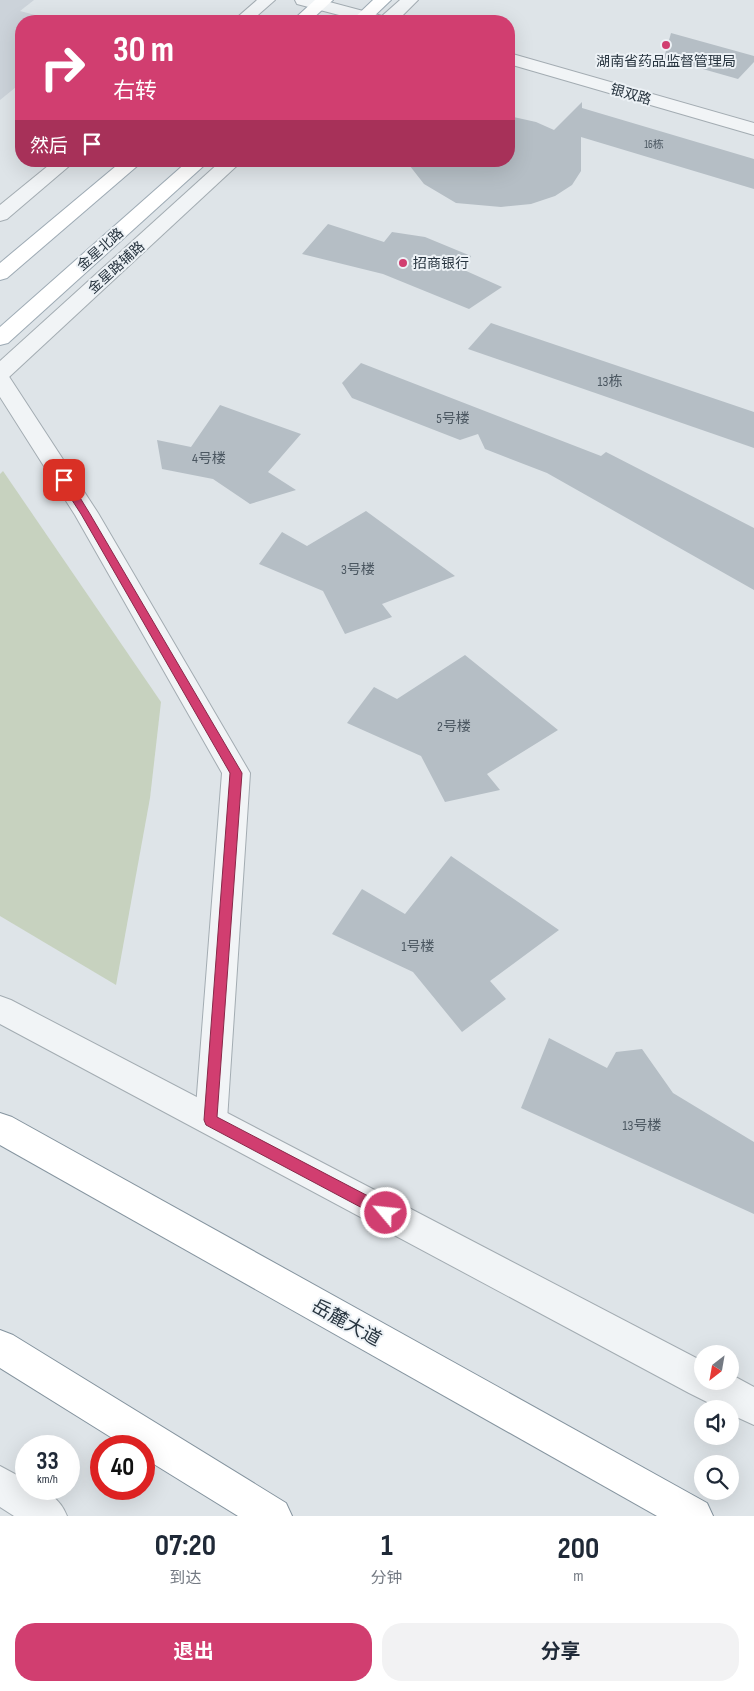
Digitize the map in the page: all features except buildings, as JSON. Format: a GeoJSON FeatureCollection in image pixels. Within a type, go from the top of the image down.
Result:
{"type":"FeatureCollection","features":[{"type":"Feature","properties":{"kind":"main road"},"geometry":{"type":"LineString","coordinates":[[366,15],[383,0]]}},
{"type":"Feature","properties":{"kind":"main road"},"geometry":{"type":"LineString","coordinates":[[305,15],[316,2]]}},
{"type":"Feature","properties":{"kind":"main road"},"geometry":{"type":"LineString","coordinates":[[0,274],[127,167]]}},
{"type":"Feature","properties":{"kind":"main road","name":"金星北路"},"geometry":{"type":"LineString","coordinates":[[0,338],[193,167]]}},
{"type":"Feature","properties":{"kind":"main road","name":"岳麓大道"},"geometry":{"type":"LineString","coordinates":[[0,1128],[694,1516]]}},
{"type":"Feature","properties":{"kind":"main road"},"geometry":{"type":"LineString","coordinates":[[0,1348],[273,1516]]}},
{"type":"Feature","properties":{"kind":"street"},"geometry":{"type":"LineString","coordinates":[[248,15],[267,0]]}},
{"type":"Feature","properties":{"kind":"street"},"geometry":{"type":"LineString","coordinates":[[394,15],[410,0]]}},
{"type":"Feature","properties":{"kind":"street"},"geometry":{"type":"LineString","coordinates":[[316,2],[350,15]]}},
{"type":"Feature","properties":{"kind":"street","name":"银双路"},"geometry":{"type":"LineString","coordinates":[[515,60],[754,129]]}},
{"type":"Feature","properties":{"kind":"street"},"geometry":{"type":"LineString","coordinates":[[0,215],[59,167]]}},
{"type":"Feature","properties":{"kind":"street","name":"金星路辅路"},"geometry":{"type":"LineString","coordinates":[[0,373],[226,167]]}},
{"type":"Feature","properties":{"kind":"street"},"geometry":{"type":"LineString","coordinates":[[0,380],[86,514],[236,773],[210,1120]]}},
{"type":"Feature","properties":{"kind":"street"},"geometry":{"type":"LineString","coordinates":[[0,1010],[694,1375]]}},
{"type":"Feature","properties":{"kind":"street"},"geometry":{"type":"LineString","coordinates":[[723,1390],[754,1407]]}},
{"type":"Feature","properties":{"kind":"street"},"geometry":{"type":"LineString","coordinates":[[0,1485],[48,1516]]}},
{"type":"Feature","properties":{"kind":"shaded area"},"geometry":{"type":"Polygon","coordinates":[[[0,0],[34,0],[20,11],[35,15],[15,15],[15,88],[0,100],[0,0]]]}},
{"type":"Feature","properties":{"kind":"green space"},"geometry":{"type":"Polygon","coordinates":[[[3,471],[161,702],[150,798],[116,985],[0,916],[0,474],[3,471]]]}},
{"type":"Feature","properties":{"kind":"place","name":"湖南省药品监督管理局"},"geometry":{"type":"Point","coordinates":[666,45]}},
{"type":"Feature","properties":{"kind":"place","name":"招商银行"},"geometry":{"type":"Point","coordinates":[403,263]}},
{"type":"Feature","properties":{"kind":"route"},"geometry":{"type":"LineString","coordinates":[[64,480],[86,514],[236,773],[210,1120],[386,1213]]}}]}
